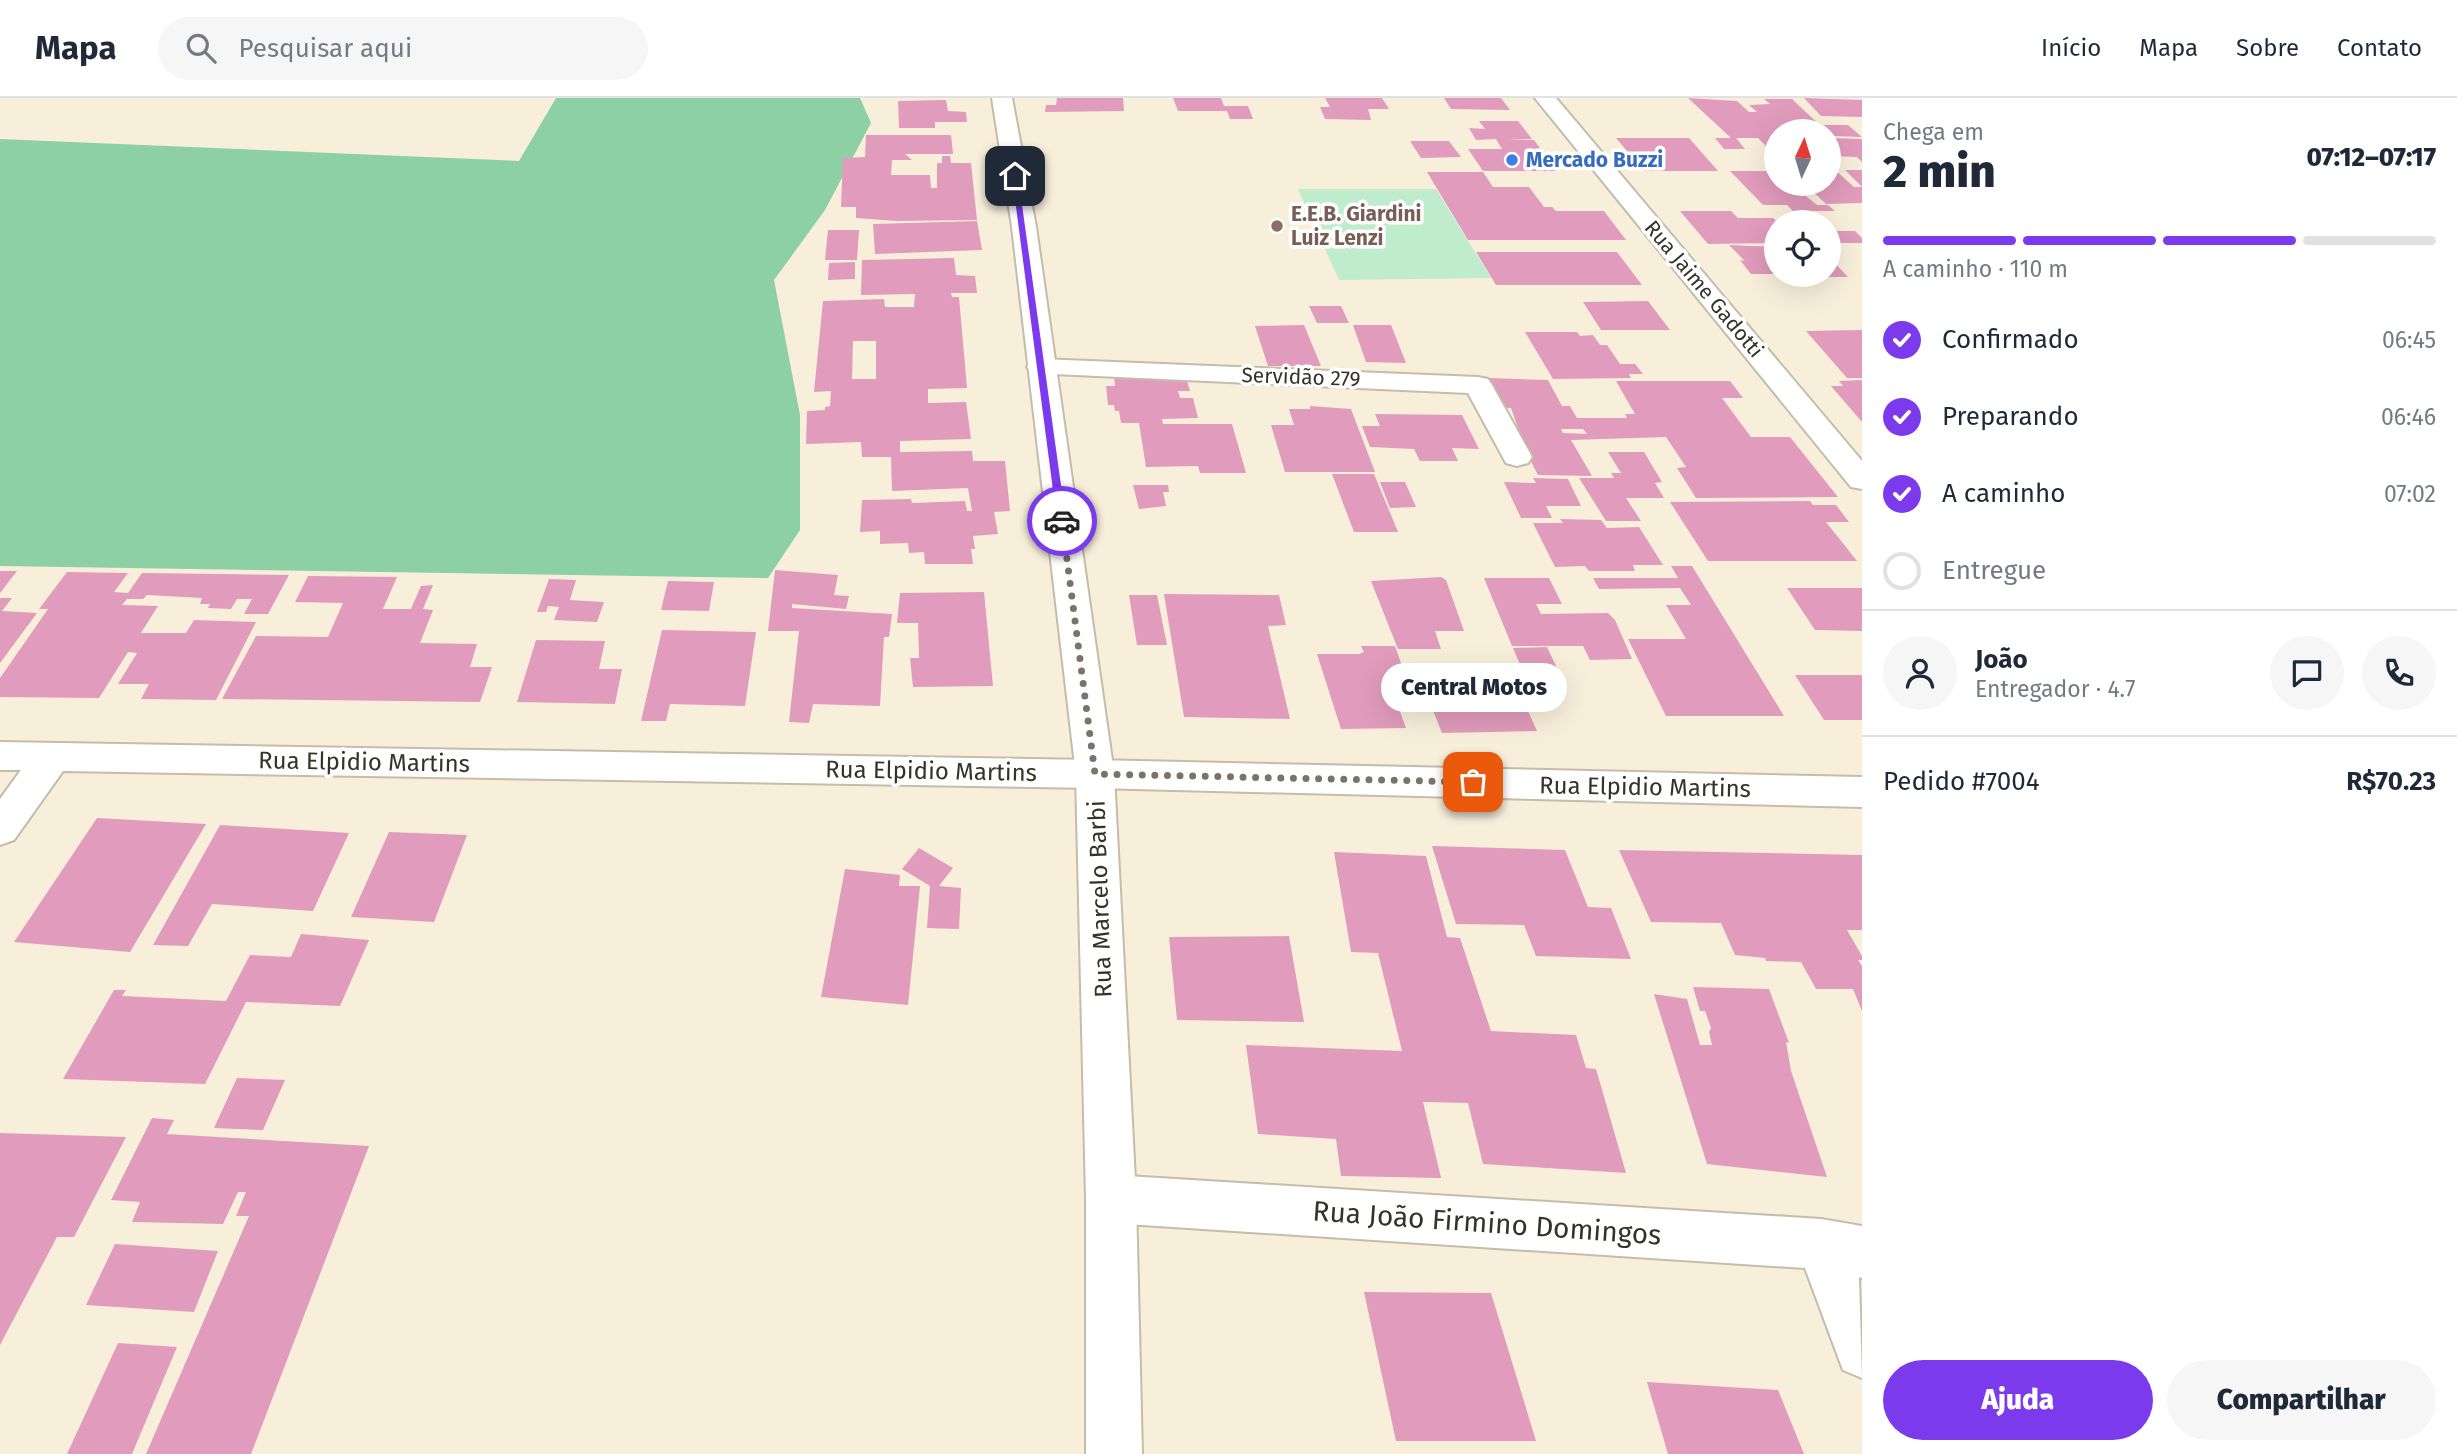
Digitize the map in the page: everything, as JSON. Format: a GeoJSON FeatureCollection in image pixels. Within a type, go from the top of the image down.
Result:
{"type":"FeatureCollection","features":[{"type":"Feature","properties":{"kind":"street","name":"Rua Marcelo Barbi"},"geometry":{"type":"LineString","coordinates":[[1002,98],[1024,227],[1095,774],[1111,1199],[1114,1454]]}},
{"type":"Feature","properties":{"kind":"street","name":"Rua Jaime Gadotti"},"geometry":{"type":"LineString","coordinates":[[1545,98],[1862,480]]}},
{"type":"Feature","properties":{"kind":"street","name":"Servidão 279"},"geometry":{"type":"LineString","coordinates":[[1041,367],[1478,384],[1517,457]]}},
{"type":"Feature","properties":{"kind":"street","name":"Rua Elpidio Martins"},"geometry":{"type":"LineString","coordinates":[[0,756],[1095,774],[1862,792]]}},
{"type":"Feature","properties":{"kind":"street"},"geometry":{"type":"LineString","coordinates":[[0,829],[52,757]]}},
{"type":"Feature","properties":{"kind":"street","name":"Rua João Firmino Domingos"},"geometry":{"type":"LineString","coordinates":[[1111,1199],[1841,1248]]}},
{"type":"Feature","properties":{"kind":"street"},"geometry":{"type":"LineString","coordinates":[[1841,1248],[1862,1351]]}},
{"type":"Feature","properties":{"kind":"green space"},"geometry":{"type":"Polygon","coordinates":[[[556,98],[860,98],[871,123],[825,210],[774,280],[800,415],[800,530],[768,578],[0,566],[0,139],[519,161],[556,98]]]}},
{"type":"Feature","properties":{"kind":"green space"},"geometry":{"type":"Polygon","coordinates":[[[1298,189],[1436,189],[1491,278],[1339,280],[1298,189]]]}},
{"type":"Feature","properties":{"kind":"building"},"geometry":{"type":"Polygon","coordinates":[[[1057,98],[1123,98],[1124,111],[1045,112],[1046,105],[1056,105],[1057,98]]]}},
{"type":"Feature","properties":{"kind":"building"},"geometry":{"type":"Polygon","coordinates":[[[1173,98],[1221,98],[1224,106],[1248,106],[1253,119],[1230,119],[1227,111],[1178,111],[1173,98]]]}},
{"type":"Feature","properties":{"kind":"building"},"geometry":{"type":"Polygon","coordinates":[[[1325,98],[1382,98],[1389,109],[1368,109],[1371,120],[1325,119],[1320,107],[1330,107],[1325,98]]]}},
{"type":"Feature","properties":{"kind":"building"},"geometry":{"type":"Polygon","coordinates":[[[1444,98],[1501,98],[1510,110],[1451,109],[1444,98]]]}},
{"type":"Feature","properties":{"kind":"building"},"geometry":{"type":"Polygon","coordinates":[[[1688,98],[1737,101],[1749,112],[1757,112],[1749,105],[1770,104],[1764,99],[1792,99],[1813,119],[1764,119],[1764,144],[1758,138],[1736,138],[1745,149],[1724,149],[1715,138],[1731,138],[1688,98]]]}},
{"type":"Feature","properties":{"kind":"building"},"geometry":{"type":"Polygon","coordinates":[[[1804,98],[1862,100],[1862,117],[1821,116],[1804,98]]]}},
{"type":"Feature","properties":{"kind":"building"},"geometry":{"type":"Polygon","coordinates":[[[946,100],[948,111],[966,112],[967,122],[935,122],[935,128],[899,128],[898,101],[946,100]]]}},
{"type":"Feature","properties":{"kind":"building","name":"Mercado Buzzi"},"geometry":{"type":"Polygon","coordinates":[[[1479,121],[1518,121],[1532,139],[1507,140],[1534,140],[1557,171],[1483,171],[1468,149],[1502,149],[1496,139],[1476,140],[1469,128],[1485,129],[1479,121]]]}},
{"type":"Feature","properties":{"kind":"building"},"geometry":{"type":"Polygon","coordinates":[[[1841,125],[1848,125],[1862,137],[1841,136],[1841,125]]]}},
{"type":"Feature","properties":{"kind":"building"},"geometry":{"type":"Polygon","coordinates":[[[866,135],[951,135],[953,154],[905,154],[912,160],[892,160],[891,175],[930,175],[931,188],[937,188],[937,163],[942,163],[942,156],[950,156],[951,163],[971,163],[977,220],[897,221],[856,218],[856,207],[841,207],[843,158],[865,157],[866,135]]]}},
{"type":"Feature","properties":{"kind":"building"},"geometry":{"type":"Polygon","coordinates":[[[1616,138],[1689,138],[1718,171],[1644,171],[1616,138]]]}},
{"type":"Feature","properties":{"kind":"building"},"geometry":{"type":"Polygon","coordinates":[[[1841,138],[1862,139],[1862,162],[1857,157],[1841,156],[1841,138]]]}},
{"type":"Feature","properties":{"kind":"building"},"geometry":{"type":"Polygon","coordinates":[[[1410,141],[1449,141],[1461,157],[1421,158],[1410,141]]]}},
{"type":"Feature","properties":{"kind":"building"},"geometry":{"type":"Polygon","coordinates":[[[1845,170],[1862,170],[1862,187],[1845,170]]]}},
{"type":"Feature","properties":{"kind":"building"},"geometry":{"type":"Polygon","coordinates":[[[1730,171],[1764,171],[1764,196],[1806,196],[1817,205],[1828,205],[1834,210],[1792,210],[1787,205],[1763,205],[1730,171]]]}},
{"type":"Feature","properties":{"kind":"building"},"geometry":{"type":"Polygon","coordinates":[[[1427,172],[1483,172],[1493,187],[1529,187],[1544,207],[1552,207],[1556,211],[1604,211],[1626,240],[1468,240],[1427,172]]]}},
{"type":"Feature","properties":{"kind":"building"},"geometry":{"type":"Polygon","coordinates":[[[1841,175],[1854,187],[1862,187],[1862,203],[1826,204],[1818,196],[1841,196],[1841,175]]]}},
{"type":"Feature","properties":{"kind":"building"},"geometry":{"type":"Polygon","coordinates":[[[1680,211],[1731,211],[1738,218],[1764,218],[1764,243],[1708,244],[1680,211]]]}},
{"type":"Feature","properties":{"kind":"building"},"geometry":{"type":"Polygon","coordinates":[[[977,221],[982,250],[875,254],[873,224],[977,221]]]}},
{"type":"Feature","properties":{"kind":"building"},"geometry":{"type":"Polygon","coordinates":[[[828,230],[859,230],[857,260],[825,260],[828,230]]]}},
{"type":"Feature","properties":{"kind":"building"},"geometry":{"type":"Polygon","coordinates":[[[1841,231],[1855,231],[1862,238],[1862,243],[1841,243],[1841,231]]]}},
{"type":"Feature","properties":{"kind":"building"},"geometry":{"type":"Polygon","coordinates":[[[1729,245],[1764,246],[1764,274],[1751,274],[1740,260],[1745,261],[1729,245]]]}},
{"type":"Feature","properties":{"kind":"building"},"geometry":{"type":"Polygon","coordinates":[[[1476,252],[1617,252],[1642,285],[1496,285],[1476,252]]]}},
{"type":"Feature","properties":{"kind":"building"},"geometry":{"type":"Polygon","coordinates":[[[954,258],[956,275],[975,276],[977,293],[951,293],[952,297],[959,297],[967,388],[928,389],[928,403],[966,402],[971,439],[900,441],[900,452],[972,451],[973,461],[1005,461],[1010,511],[994,512],[998,534],[973,536],[973,564],[925,564],[924,552],[909,553],[908,543],[880,544],[880,531],[860,532],[862,500],[911,499],[912,503],[965,501],[967,511],[972,511],[968,488],[892,491],[891,457],[862,457],[861,442],[806,444],[807,411],[825,410],[825,407],[830,406],[831,391],[814,392],[823,301],[884,299],[885,307],[914,307],[915,294],[861,295],[862,260],[954,258]],[[853,341],[852,379],[876,379],[876,341],[853,341]]]}},
{"type":"Feature","properties":{"kind":"building"},"geometry":{"type":"Polygon","coordinates":[[[855,262],[855,279],[828,280],[829,263],[855,262]]]}},
{"type":"Feature","properties":{"kind":"building"},"geometry":{"type":"Polygon","coordinates":[[[1648,301],[1670,330],[1601,330],[1583,302],[1648,301]]]}},
{"type":"Feature","properties":{"kind":"building"},"geometry":{"type":"Polygon","coordinates":[[[1309,306],[1341,306],[1349,323],[1317,323],[1309,306]]]}},
{"type":"Feature","properties":{"kind":"building"},"geometry":{"type":"Polygon","coordinates":[[[1304,325],[1321,366],[1268,366],[1255,326],[1304,325]]]}},
{"type":"Feature","properties":{"kind":"building"},"geometry":{"type":"Polygon","coordinates":[[[1353,325],[1391,325],[1406,363],[1366,362],[1353,325]]]}},
{"type":"Feature","properties":{"kind":"building"},"geometry":{"type":"Polygon","coordinates":[[[1862,330],[1862,378],[1847,378],[1806,331],[1862,330]]]}},
{"type":"Feature","properties":{"kind":"building"},"geometry":{"type":"Polygon","coordinates":[[[1525,332],[1577,332],[1580,336],[1593,335],[1600,345],[1607,345],[1620,364],[1635,364],[1643,374],[1629,374],[1631,378],[1553,379],[1525,332]]]}},
{"type":"Feature","properties":{"kind":"building"},"geometry":{"type":"Polygon","coordinates":[[[1114,377],[1187,381],[1190,391],[1178,391],[1180,398],[1193,398],[1198,418],[1162,419],[1163,424],[1232,424],[1246,473],[1200,473],[1198,466],[1146,467],[1139,423],[1121,423],[1119,411],[1115,411],[1114,405],[1108,405],[1106,386],[1115,386],[1114,377]]]}},
{"type":"Feature","properties":{"kind":"building"},"geometry":{"type":"Polygon","coordinates":[[[1489,378],[1548,380],[1562,406],[1570,406],[1577,418],[1627,418],[1625,414],[1635,414],[1616,381],[1730,381],[1743,398],[1722,398],[1751,437],[1790,437],[1838,497],[1696,498],[1677,468],[1686,467],[1666,437],[1571,440],[1592,476],[1538,475],[1518,437],[1521,437],[1511,408],[1504,408],[1489,378]],[[1561,429],[1563,433],[1587,434],[1583,429],[1561,429]]]}},
{"type":"Feature","properties":{"kind":"building"},"geometry":{"type":"Polygon","coordinates":[[[1862,380],[1862,422],[1831,386],[1843,386],[1839,381],[1862,380]]]}},
{"type":"Feature","properties":{"kind":"building"},"geometry":{"type":"Polygon","coordinates":[[[1310,406],[1351,409],[1375,472],[1285,472],[1271,425],[1294,425],[1289,409],[1310,409],[1310,406]]]}},
{"type":"Feature","properties":{"kind":"building"},"geometry":{"type":"Polygon","coordinates":[[[1375,414],[1462,415],[1479,449],[1452,448],[1458,461],[1420,461],[1414,449],[1370,447],[1362,426],[1380,426],[1375,414]]]}},
{"type":"Feature","properties":{"kind":"building"},"geometry":{"type":"Polygon","coordinates":[[[1608,452],[1644,452],[1662,482],[1655,483],[1664,498],[1626,498],[1641,521],[1606,521],[1579,478],[1614,478],[1611,473],[1621,473],[1608,452]]]}},
{"type":"Feature","properties":{"kind":"building"},"geometry":{"type":"Polygon","coordinates":[[[1332,474],[1374,474],[1398,532],[1354,532],[1332,474]]]}},
{"type":"Feature","properties":{"kind":"building"},"geometry":{"type":"Polygon","coordinates":[[[1533,478],[1568,479],[1581,506],[1546,506],[1552,518],[1521,518],[1504,482],[1536,483],[1533,478]]]}},
{"type":"Feature","properties":{"kind":"building"},"geometry":{"type":"Polygon","coordinates":[[[1380,482],[1405,482],[1416,507],[1390,508],[1380,482]]]}},
{"type":"Feature","properties":{"kind":"building"},"geometry":{"type":"Polygon","coordinates":[[[1133,485],[1168,485],[1169,492],[1163,492],[1166,506],[1139,509],[1133,485]]]}},
{"type":"Feature","properties":{"kind":"building"},"geometry":{"type":"Polygon","coordinates":[[[1810,501],[1813,505],[1836,505],[1849,522],[1826,522],[1857,561],[1708,561],[1670,502],[1810,501]]]}},
{"type":"Feature","properties":{"kind":"building"},"geometry":{"type":"Polygon","coordinates":[[[1560,519],[1601,520],[1607,528],[1639,527],[1663,565],[1633,565],[1635,571],[1589,571],[1585,566],[1555,567],[1533,523],[1563,523],[1560,519]]]}},
{"type":"Feature","properties":{"kind":"building"},"geometry":{"type":"Polygon","coordinates":[[[1671,566],[1692,566],[1784,716],[1666,716],[1628,639],[1686,639],[1666,605],[1691,605],[1680,588],[1599,589],[1593,578],[1678,578],[1671,566]]]}},
{"type":"Feature","properties":{"kind":"building"},"geometry":{"type":"Polygon","coordinates":[[[775,570],[838,575],[834,595],[849,596],[846,609],[792,604],[792,608],[892,614],[889,637],[884,637],[880,706],[813,704],[809,723],[789,722],[799,631],[768,631],[775,570]]]}},
{"type":"Feature","properties":{"kind":"building"},"geometry":{"type":"Polygon","coordinates":[[[0,571],[17,571],[0,593],[0,571]]]}},
{"type":"Feature","properties":{"kind":"building"},"geometry":{"type":"Polygon","coordinates":[[[67,572],[128,573],[114,592],[128,593],[142,573],[289,575],[268,614],[244,614],[252,599],[237,599],[231,609],[208,608],[210,604],[200,604],[202,598],[147,595],[143,599],[127,599],[122,605],[158,606],[141,633],[186,633],[194,620],[256,622],[216,700],[141,699],[149,684],[118,684],[137,653],[128,652],[99,698],[0,697],[0,678],[48,609],[39,609],[67,572]]]}},
{"type":"Feature","properties":{"kind":"building"},"geometry":{"type":"Polygon","coordinates":[[[308,576],[397,577],[383,609],[411,609],[421,586],[433,585],[423,609],[433,610],[420,643],[477,644],[470,667],[492,667],[480,702],[222,699],[256,636],[328,637],[343,603],[295,602],[308,576]]]}},
{"type":"Feature","properties":{"kind":"building"},"geometry":{"type":"Polygon","coordinates":[[[1441,577],[1446,580],[1464,631],[1435,631],[1441,649],[1398,649],[1371,581],[1441,577]]]}},
{"type":"Feature","properties":{"kind":"building"},"geometry":{"type":"Polygon","coordinates":[[[1484,578],[1549,578],[1562,604],[1536,604],[1541,614],[1608,613],[1615,620],[1632,659],[1590,660],[1583,646],[1512,646],[1484,578]]]}},
{"type":"Feature","properties":{"kind":"building"},"geometry":{"type":"Polygon","coordinates":[[[549,579],[576,580],[570,600],[604,602],[597,622],[554,620],[559,607],[548,606],[546,612],[537,612],[549,579]]]}},
{"type":"Feature","properties":{"kind":"building"},"geometry":{"type":"Polygon","coordinates":[[[668,581],[714,582],[709,611],[661,610],[668,581]]]}},
{"type":"Feature","properties":{"kind":"building"},"geometry":{"type":"Polygon","coordinates":[[[1787,588],[1862,588],[1862,631],[1815,630],[1787,588]]]}},
{"type":"Feature","properties":{"kind":"building"},"geometry":{"type":"Polygon","coordinates":[[[984,592],[993,686],[913,687],[910,658],[919,658],[918,623],[897,623],[900,593],[984,592]]]}},
{"type":"Feature","properties":{"kind":"building"},"geometry":{"type":"Polygon","coordinates":[[[1164,594],[1279,595],[1286,625],[1268,626],[1290,719],[1184,717],[1164,594]]]}},
{"type":"Feature","properties":{"kind":"building"},"geometry":{"type":"Polygon","coordinates":[[[1129,595],[1157,595],[1167,645],[1137,645],[1129,595]]]}},
{"type":"Feature","properties":{"kind":"building"},"geometry":{"type":"Polygon","coordinates":[[[0,598],[12,598],[2,611],[37,613],[0,663],[0,598]]]}},
{"type":"Feature","properties":{"kind":"building"},"geometry":{"type":"Polygon","coordinates":[[[662,630],[756,632],[745,706],[670,704],[666,721],[641,721],[662,630]]]}},
{"type":"Feature","properties":{"kind":"building"},"geometry":{"type":"Polygon","coordinates":[[[536,640],[605,641],[599,669],[622,669],[615,704],[517,702],[536,640]]]}},
{"type":"Feature","properties":{"kind":"building"},"geometry":{"type":"Polygon","coordinates":[[[1361,646],[1395,646],[1407,680],[1389,681],[1406,728],[1341,729],[1317,654],[1359,654],[1364,652],[1361,646]]]}},
{"type":"Feature","properties":{"kind":"building"},"geometry":{"type":"Polygon","coordinates":[[[1547,647],[1567,689],[1530,688],[1513,648],[1547,647]]]}},
{"type":"Feature","properties":{"kind":"building"},"geometry":{"type":"Polygon","coordinates":[[[1510,671],[1537,731],[1442,733],[1418,673],[1510,671]]]}},
{"type":"Feature","properties":{"kind":"building"},"geometry":{"type":"Polygon","coordinates":[[[1795,675],[1862,675],[1862,720],[1824,720],[1795,675]]]}},
{"type":"Feature","properties":{"kind":"building"},"geometry":{"type":"Polygon","coordinates":[[[97,818],[206,824],[130,952],[14,942],[97,818]]]}},
{"type":"Feature","properties":{"kind":"building"},"geometry":{"type":"Polygon","coordinates":[[[220,825],[349,833],[313,911],[212,904],[188,946],[153,945],[220,825]]]}},
{"type":"Feature","properties":{"kind":"building"},"geometry":{"type":"Polygon","coordinates":[[[389,832],[467,835],[434,922],[351,917],[389,832]]]}},
{"type":"Feature","properties":{"kind":"building"},"geometry":{"type":"Polygon","coordinates":[[[1432,846],[1565,850],[1588,907],[1611,908],[1631,959],[1536,956],[1524,925],[1456,924],[1432,846]]]}},
{"type":"Feature","properties":{"kind":"building"},"geometry":{"type":"Polygon","coordinates":[[[919,848],[953,868],[939,886],[961,888],[959,929],[927,928],[930,886],[902,869],[919,848]]]}},
{"type":"Feature","properties":{"kind":"building"},"geometry":{"type":"Polygon","coordinates":[[[1619,850],[1862,855],[1862,930],[1847,930],[1862,956],[1862,960],[1858,960],[1862,966],[1862,1011],[1853,989],[1816,989],[1801,962],[1766,961],[1765,958],[1735,955],[1721,923],[1651,922],[1619,850]]]}},
{"type":"Feature","properties":{"kind":"building"},"geometry":{"type":"Polygon","coordinates":[[[1334,852],[1426,856],[1447,937],[1460,938],[1491,1031],[1576,1035],[1586,1068],[1596,1069],[1626,1173],[1483,1164],[1468,1103],[1423,1102],[1441,1178],[1341,1176],[1336,1139],[1258,1134],[1246,1045],[1402,1051],[1378,953],[1351,952],[1334,852]]]}},
{"type":"Feature","properties":{"kind":"building"},"geometry":{"type":"Polygon","coordinates":[[[845,869],[900,875],[899,886],[920,886],[908,1005],[821,997],[845,869]]]}},
{"type":"Feature","properties":{"kind":"building"},"geometry":{"type":"Polygon","coordinates":[[[301,934],[369,940],[340,1006],[246,1002],[205,1084],[63,1079],[114,990],[126,990],[122,996],[226,1001],[250,955],[291,957],[301,934]]]}},
{"type":"Feature","properties":{"kind":"building"},"geometry":{"type":"Polygon","coordinates":[[[1289,936],[1304,1022],[1177,1020],[1169,937],[1289,936]]]}},
{"type":"Feature","properties":{"kind":"building"},"geometry":{"type":"Polygon","coordinates":[[[1693,987],[1769,989],[1789,1043],[1786,1042],[1791,1071],[1827,1177],[1707,1164],[1654,994],[1687,999],[1700,1045],[1712,1045],[1709,1032],[1711,1028],[1705,1011],[1700,1011],[1693,987]]]}},
{"type":"Feature","properties":{"kind":"building"},"geometry":{"type":"Polygon","coordinates":[[[237,1078],[285,1080],[263,1130],[214,1128],[237,1078]]]}},
{"type":"Feature","properties":{"kind":"building"},"geometry":{"type":"Polygon","coordinates":[[[152,1118],[174,1120],[167,1134],[369,1146],[251,1454],[146,1454],[249,1216],[236,1216],[246,1192],[238,1192],[223,1224],[132,1222],[140,1202],[111,1200],[152,1118]]]}},
{"type":"Feature","properties":{"kind":"building"},"geometry":{"type":"Polygon","coordinates":[[[0,1133],[126,1137],[74,1237],[57,1237],[0,1345],[0,1133]]]}},
{"type":"Feature","properties":{"kind":"building"},"geometry":{"type":"Polygon","coordinates":[[[115,1244],[218,1251],[194,1312],[86,1305],[115,1244]]]}},
{"type":"Feature","properties":{"kind":"building"},"geometry":{"type":"Polygon","coordinates":[[[1364,1292],[1491,1293],[1536,1441],[1396,1441],[1364,1292]]]}},
{"type":"Feature","properties":{"kind":"building"},"geometry":{"type":"Polygon","coordinates":[[[118,1343],[177,1347],[132,1454],[67,1454],[118,1343]]]}},
{"type":"Feature","properties":{"kind":"building"},"geometry":{"type":"Polygon","coordinates":[[[1647,1382],[1778,1390],[1804,1454],[1668,1454],[1647,1382]]]}},
{"type":"Feature","properties":{"kind":"way so far"},"geometry":{"type":"LineString","coordinates":[[1062,521],[1095,774],[1473,782]]}},
{"type":"Feature","properties":{"kind":"place","name":"Mercado Buzzi"},"geometry":{"type":"Point","coordinates":[1512,160]}},
{"type":"Feature","properties":{"kind":"place","name":"E.E.B. Giardini Luiz Lenzi"},"geometry":{"type":"Point","coordinates":[1277,226]}},
{"type":"Feature","properties":{"kind":"place","name":"Central Motos"},"geometry":{"type":"Point","coordinates":[1473,782]}},
{"type":"Feature","properties":{"kind":"route"},"geometry":{"type":"LineString","coordinates":[[1015,176],[1062,521]]}}]}
